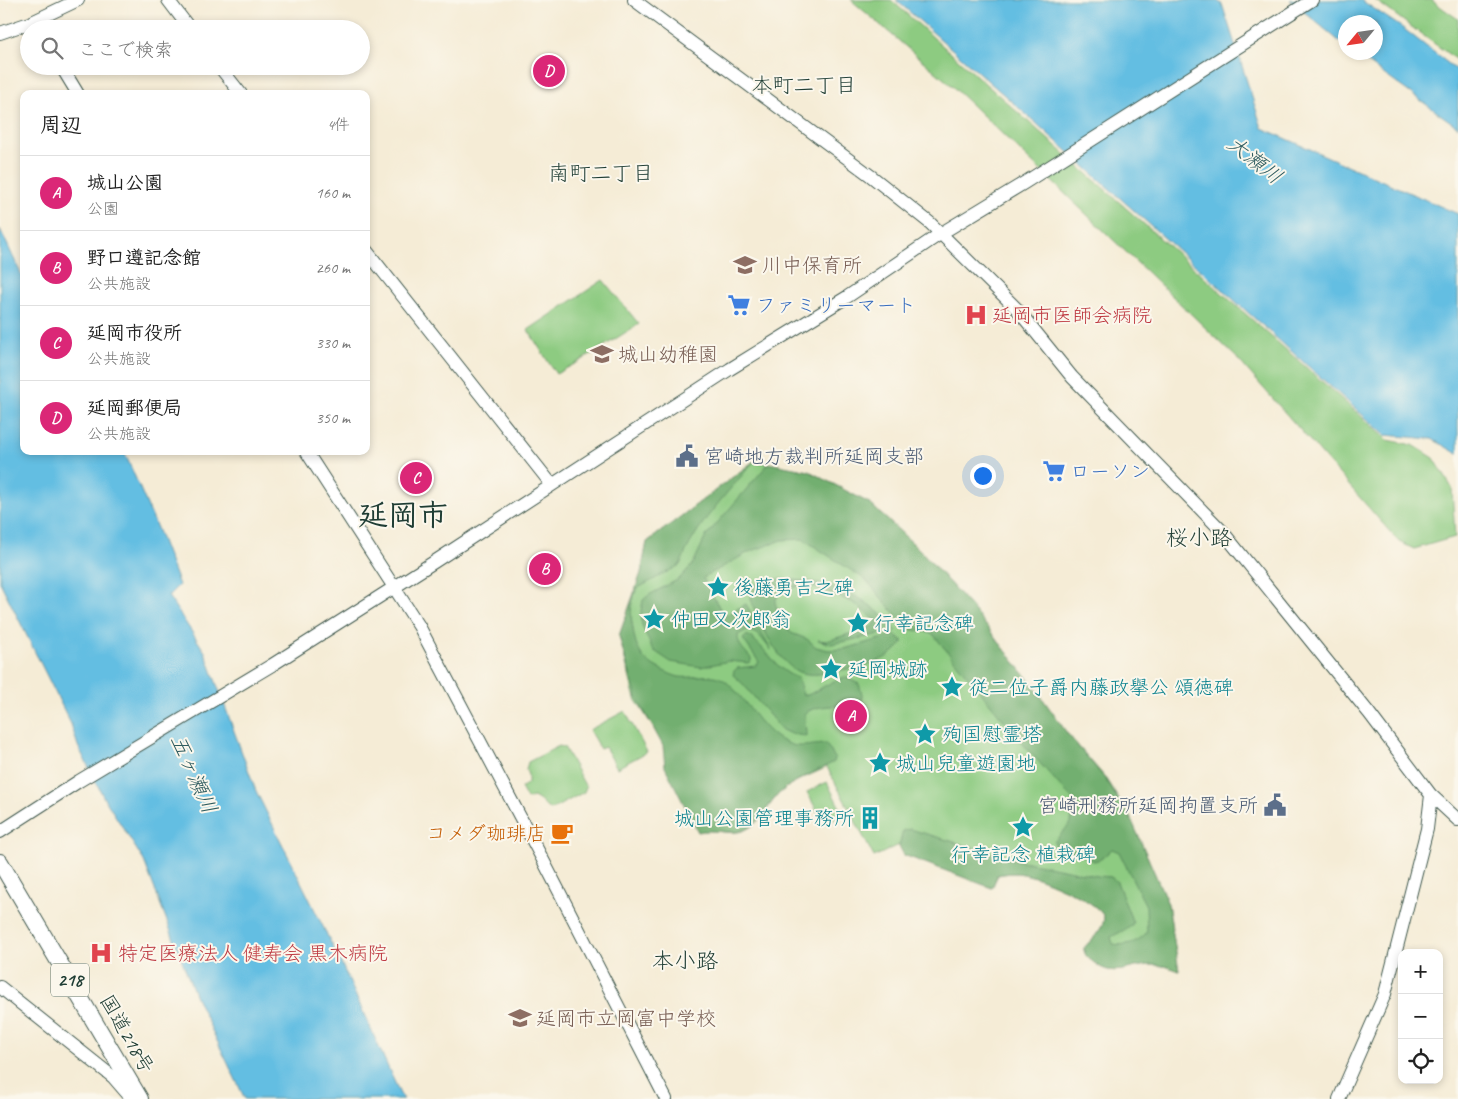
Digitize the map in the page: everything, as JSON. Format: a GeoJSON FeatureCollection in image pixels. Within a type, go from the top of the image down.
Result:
{"type":"FeatureCollection","features":[{"type":"Feature","properties":{"kind":"highway","name":"国道218号"},"geometry":{"type":"LineString","coordinates":[[0,862],[140,1099]]}},
{"type":"Feature","properties":{"kind":"street"},"geometry":{"type":"LineString","coordinates":[[43,20],[78,0]]}},
{"type":"Feature","properties":{"kind":"street"},"geometry":{"type":"LineString","coordinates":[[168,0],[183,20]]}},
{"type":"Feature","properties":{"kind":"street"},"geometry":{"type":"LineString","coordinates":[[634,0],[930,222],[1017,309],[1072,377],[1222,531],[1369,713],[1431,795],[1458,820]]}},
{"type":"Feature","properties":{"kind":"street"},"geometry":{"type":"LineString","coordinates":[[0,832],[79,781],[247,680],[552,486],[730,369],[847,297],[940,234],[1312,0]]}},
{"type":"Feature","properties":{"kind":"street"},"geometry":{"type":"LineString","coordinates":[[0,33],[20,28]]}},
{"type":"Feature","properties":{"kind":"street"},"geometry":{"type":"LineString","coordinates":[[66,75],[76,90]]}},
{"type":"Feature","properties":{"kind":"street"},"geometry":{"type":"LineString","coordinates":[[226,75],[238,90]]}},
{"type":"Feature","properties":{"kind":"street"},"geometry":{"type":"LineString","coordinates":[[370,255],[552,486]]}},
{"type":"Feature","properties":{"kind":"street"},"geometry":{"type":"LineString","coordinates":[[309,455],[419,626],[493,764],[666,1099]]}},
{"type":"Feature","properties":{"kind":"street"},"geometry":{"type":"LineString","coordinates":[[1339,1099],[1385,994],[1427,829],[1431,795]]}},
{"type":"Feature","properties":{"kind":"street"},"geometry":{"type":"LineString","coordinates":[[0,987],[80,1050],[113,1078],[132,1099]]}},
{"type":"Feature","properties":{"kind":"green space"},"geometry":{"type":"Polygon","coordinates":[[[851,0],[891,0],[1388,440],[1413,445],[1434,458],[1452,488],[1455,537],[1414,549],[1399,542],[1236,357],[951,85],[851,0]]]}},
{"type":"Feature","properties":{"kind":"green space"},"geometry":{"type":"Polygon","coordinates":[[[1375,0],[1431,0],[1458,19],[1458,61],[1375,0]]]}},
{"type":"Feature","properties":{"kind":"green space"},"geometry":{"type":"Polygon","coordinates":[[[603,280],[639,324],[556,374],[528,330],[603,280]]]}},
{"type":"Feature","properties":{"kind":"green space"},"geometry":{"type":"Polygon","coordinates":[[[754,461],[809,471],[869,503],[919,549],[973,609],[1035,688],[1067,733],[1104,776],[1131,819],[1168,904],[1179,971],[1155,965],[1114,971],[1100,967],[1087,957],[1084,948],[1101,927],[1104,919],[1102,913],[1095,906],[1072,892],[1046,881],[1017,873],[998,875],[992,888],[904,855],[899,845],[874,857],[827,767],[785,789],[775,798],[762,816],[746,830],[738,832],[700,831],[664,744],[635,699],[619,636],[641,573],[647,542],[754,461]]]}},
{"type":"Feature","properties":{"kind":"green space"},"geometry":{"type":"Polygon","coordinates":[[[754,461],[703,523],[686,550],[680,565],[638,588],[635,592],[631,607],[631,618],[635,639],[643,657],[654,666],[679,677],[719,677],[733,688],[772,734],[796,746],[826,744],[835,758],[834,762],[787,787],[776,797],[753,825],[736,832],[698,832],[665,767],[663,746],[637,698],[619,636],[641,573],[647,542],[754,461]]]}},
{"type":"Feature","properties":{"kind":"green space"},"geometry":{"type":"Polygon","coordinates":[[[769,463],[809,471],[869,503],[919,549],[973,609],[1035,688],[1067,733],[1103,776],[1131,819],[1168,904],[1179,971],[1155,965],[1114,971],[1100,967],[1087,957],[1084,948],[1101,927],[1104,919],[1102,913],[1084,899],[1058,886],[1028,875],[1012,873],[997,875],[992,888],[904,855],[899,846],[903,831],[910,829],[1012,859],[1111,877],[1117,882],[1133,923],[1130,927],[1111,937],[1113,944],[1123,945],[1132,943],[1140,939],[1147,932],[1146,906],[1119,852],[1112,849],[1101,859],[1094,861],[1078,853],[1057,848],[1054,842],[1071,823],[1073,800],[1029,751],[932,633],[908,629],[866,580],[803,539],[782,540],[749,552],[703,578],[724,616],[746,604],[771,650],[759,635],[747,630],[738,635],[738,639],[742,648],[751,658],[751,661],[748,663],[729,661],[701,667],[671,662],[653,650],[642,626],[641,611],[643,600],[679,579],[693,564],[706,536],[769,463]]]}},
{"type":"Feature","properties":{"kind":"green space"},"geometry":{"type":"Polygon","coordinates":[[[771,579],[814,582],[840,589],[865,602],[877,611],[896,631],[831,644],[818,640],[827,641],[874,626],[876,621],[852,602],[811,586],[801,585],[781,592],[775,602],[779,616],[791,633],[807,639],[816,647],[828,650],[844,649],[895,635],[902,640],[902,644],[890,655],[864,666],[825,673],[802,673],[786,663],[779,654],[760,622],[752,603],[751,597],[755,585],[771,579]]]}},
{"type":"Feature","properties":{"kind":"green space"},"geometry":{"type":"Polygon","coordinates":[[[747,635],[783,670],[798,678],[803,695],[808,695],[845,677],[859,684],[862,704],[810,710],[805,714],[806,736],[791,734],[782,730],[733,675],[737,668],[756,666],[759,662],[743,639],[747,635]]]}},
{"type":"Feature","properties":{"kind":"green space"},"geometry":{"type":"Polygon","coordinates":[[[625,711],[647,752],[617,768],[605,747],[600,749],[589,730],[625,711]]]}},
{"type":"Feature","properties":{"kind":"green space"},"geometry":{"type":"Polygon","coordinates":[[[559,746],[564,747],[586,787],[584,792],[551,810],[535,798],[527,799],[521,788],[528,783],[526,770],[528,762],[559,746]]]}},
{"type":"Feature","properties":{"kind":"green space"},"geometry":{"type":"Polygon","coordinates":[[[827,782],[843,814],[824,824],[807,792],[827,782]]]}},
{"type":"Feature","properties":{"kind":"water","name":"大瀬川"},"geometry":{"type":"Polygon","coordinates":[[[896,0],[1216,0],[1222,4],[1262,128],[1458,214],[1458,454],[1432,439],[1385,435],[896,0]]]}},
{"type":"Feature","properties":{"kind":"water"},"geometry":{"type":"Polygon","coordinates":[[[1290,0],[1361,0],[1404,29],[1458,71],[1458,127],[1364,60],[1383,60],[1383,15],[1338,15],[1338,40],[1290,0]]]}},
{"type":"Feature","properties":{"kind":"water","name":"五ヶ瀬川"},"geometry":{"type":"Polygon","coordinates":[[[0,229],[20,272],[20,455],[126,455],[179,585],[168,596],[205,652],[256,791],[342,965],[400,1094],[404,1099],[245,1099],[196,997],[144,861],[104,798],[78,746],[71,724],[0,582],[0,229]]]}},
{"type":"Feature","properties":{"kind":"place","name":"延岡郵便局"},"geometry":{"type":"Point","coordinates":[549,71]}},
{"type":"Feature","properties":{"kind":"place","name":"川中保育所"},"geometry":{"type":"Point","coordinates":[745,265]}},
{"type":"Feature","properties":{"kind":"place","name":"ファミリーマート"},"geometry":{"type":"Point","coordinates":[739,305]}},
{"type":"Feature","properties":{"kind":"place","name":"延岡市医師会病院"},"geometry":{"type":"Point","coordinates":[976,315]}},
{"type":"Feature","properties":{"kind":"place","name":"城山幼稚園"},"geometry":{"type":"Point","coordinates":[602,354]}},
{"type":"Feature","properties":{"kind":"place","name":"宮崎地方裁判所延岡支部"},"geometry":{"type":"Point","coordinates":[687,456]}},
{"type":"Feature","properties":{"kind":"place","name":"ローソン"},"geometry":{"type":"Point","coordinates":[1054,471]}},
{"type":"Feature","properties":{"kind":"place","name":"延岡市役所"},"geometry":{"type":"Point","coordinates":[416,478]}},
{"type":"Feature","properties":{"kind":"place","name":"野口遵記念館"},"geometry":{"type":"Point","coordinates":[545,569]}},
{"type":"Feature","properties":{"kind":"place","name":"後藤勇吉之碑"},"geometry":{"type":"Point","coordinates":[718,587]}},
{"type":"Feature","properties":{"kind":"place","name":"仲田又次郎翁"},"geometry":{"type":"Point","coordinates":[654,619]}},
{"type":"Feature","properties":{"kind":"place","name":"行幸記念碑"},"geometry":{"type":"Point","coordinates":[858,623]}},
{"type":"Feature","properties":{"kind":"place","name":"延岡城跡"},"geometry":{"type":"Point","coordinates":[831,669]}},
{"type":"Feature","properties":{"kind":"place","name":"従二位子爵内藤政擧公 頌徳碑"},"geometry":{"type":"Point","coordinates":[952,687]}},
{"type":"Feature","properties":{"kind":"place","name":"城山公園"},"geometry":{"type":"Point","coordinates":[851,716]}},
{"type":"Feature","properties":{"kind":"place","name":"殉国慰霊塔"},"geometry":{"type":"Point","coordinates":[925,734]}},
{"type":"Feature","properties":{"kind":"place","name":"城山兒童遊園地"},"geometry":{"type":"Point","coordinates":[880,763]}},
{"type":"Feature","properties":{"kind":"place","name":"宮崎刑務所延岡拘置支所"},"geometry":{"type":"Point","coordinates":[1275,805]}},
{"type":"Feature","properties":{"kind":"place","name":"城山公園管理事務所"},"geometry":{"type":"Point","coordinates":[870,818]}},
{"type":"Feature","properties":{"kind":"place","name":"行幸記念 植栽碑"},"geometry":{"type":"Point","coordinates":[1023,827]}},
{"type":"Feature","properties":{"kind":"place","name":"コメダ珈琲店"},"geometry":{"type":"Point","coordinates":[562,833]}},
{"type":"Feature","properties":{"kind":"place","name":"特定医療法人 健寿会 黒木病院"},"geometry":{"type":"Point","coordinates":[101,953]}},
{"type":"Feature","properties":{"kind":"place","name":"延岡市立岡富中学校"},"geometry":{"type":"Point","coordinates":[520,1018]}},
{"type":"Feature","properties":{"kind":"district","name":"本町二丁目"},"geometry":{"type":"Point","coordinates":[804,85]}},
{"type":"Feature","properties":{"kind":"district","name":"南町二丁目"},"geometry":{"type":"Point","coordinates":[601,173]}},
{"type":"Feature","properties":{"kind":"district","name":"延岡市"},"geometry":{"type":"Point","coordinates":[403,515]}},
{"type":"Feature","properties":{"kind":"district","name":"桜小路"},"geometry":{"type":"Point","coordinates":[1199,538]}},
{"type":"Feature","properties":{"kind":"district","name":"本小路"},"geometry":{"type":"Point","coordinates":[685,961]}}]}
